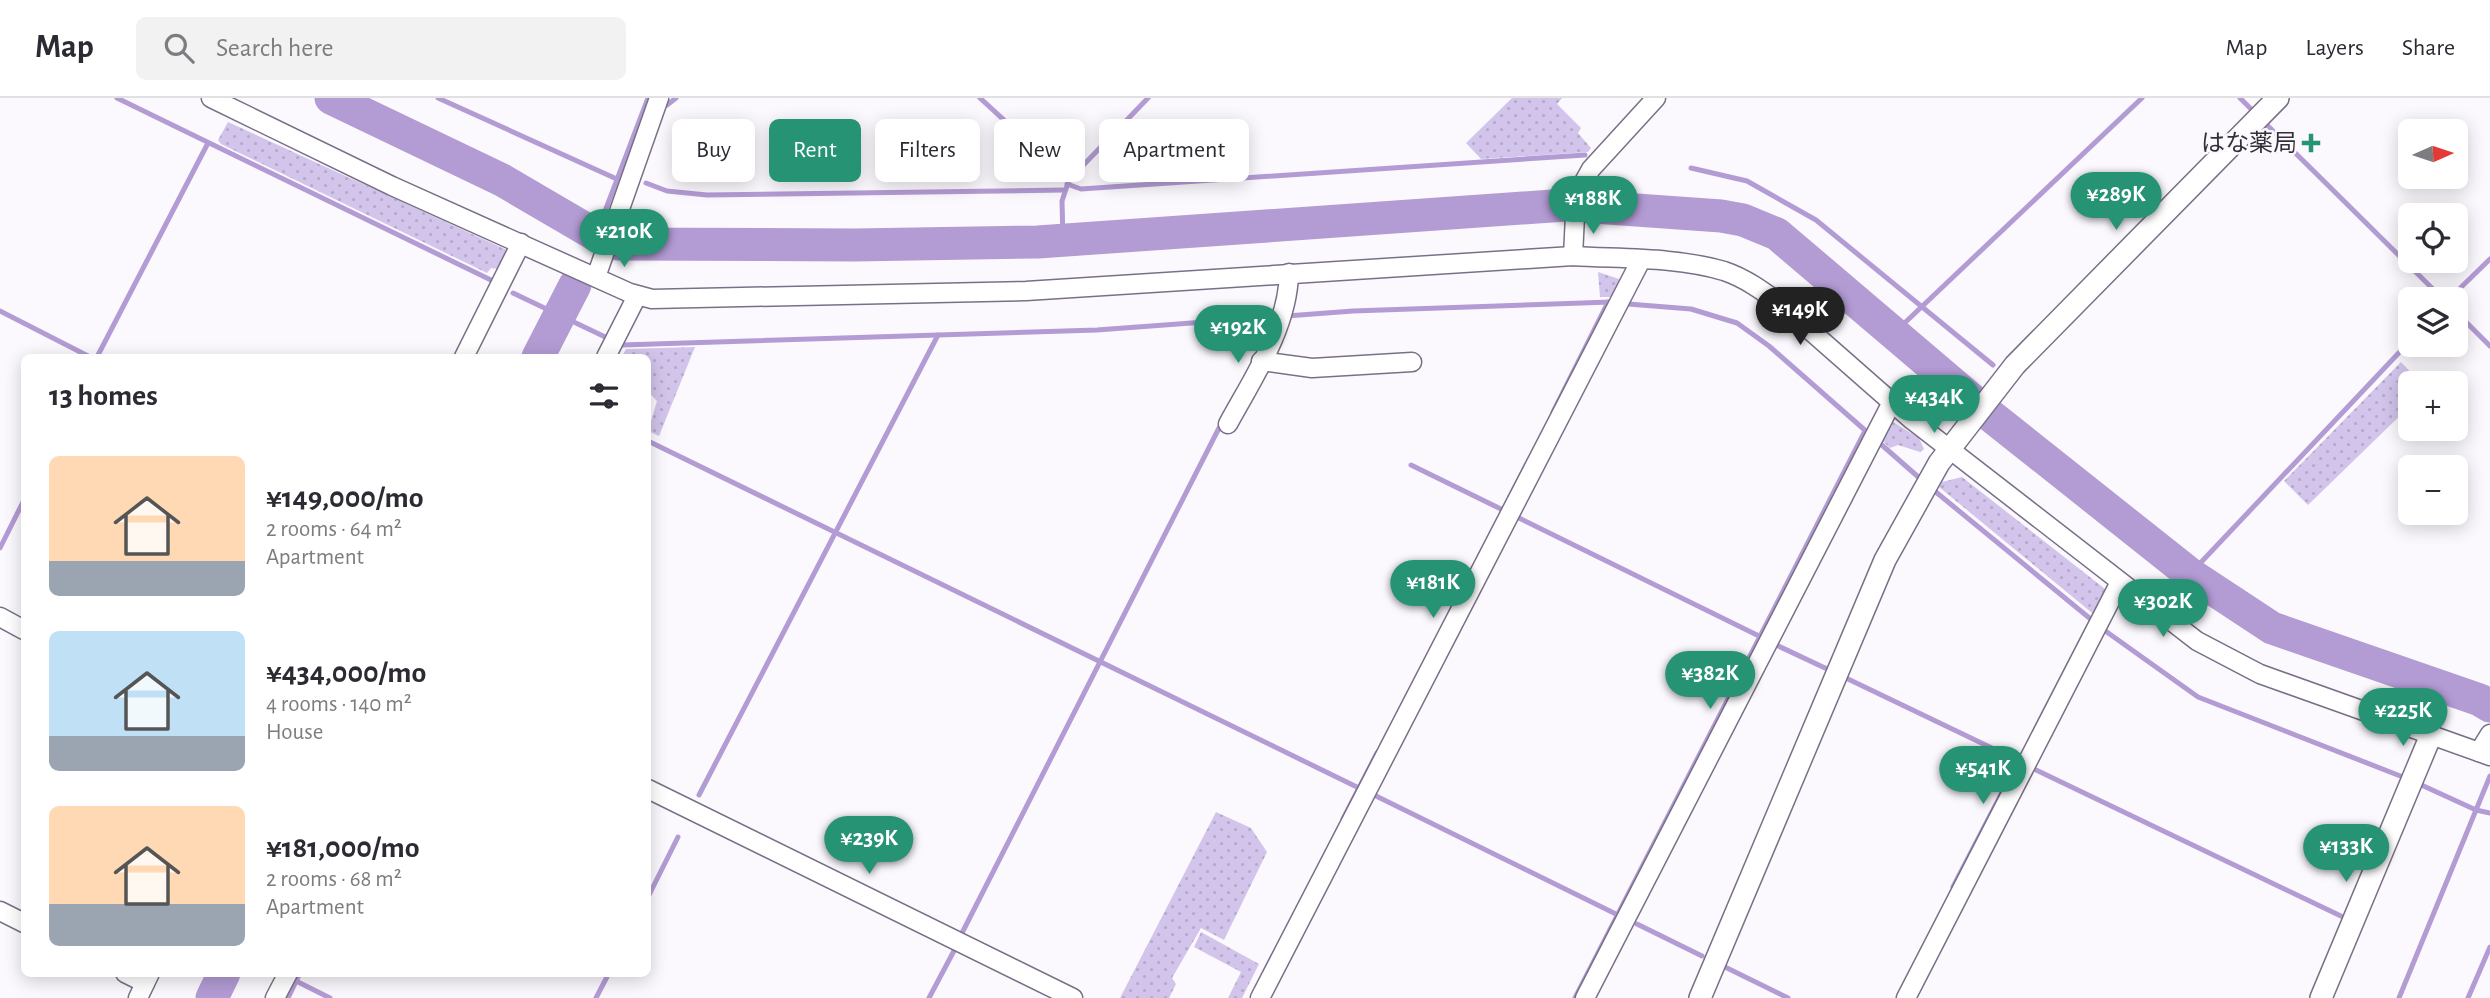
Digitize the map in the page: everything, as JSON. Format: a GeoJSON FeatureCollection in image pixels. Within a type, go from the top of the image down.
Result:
{"type":"FeatureCollection","features":[{"type":"Feature","properties":{"kind":"street"},"geometry":{"type":"LineString","coordinates":[[211,98],[392,186],[521,243],[598,271],[637,296],[652,299],[1026,291],[1573,256],[1703,267],[1741,278],[1780,304],[1949,449],[2197,641],[2238,664],[2485,754],[2490,734]]}},
{"type":"Feature","properties":{"kind":"street"},"geometry":{"type":"LineString","coordinates":[[598,271],[659,98]]}},
{"type":"Feature","properties":{"kind":"street"},"geometry":{"type":"LineString","coordinates":[[1573,256],[1576,196],[1591,169],[1656,98]]}},
{"type":"Feature","properties":{"kind":"street"},"geometry":{"type":"LineString","coordinates":[[1700,998],[1885,560],[1949,449],[1987,397],[2042,337],[2278,98]]}},
{"type":"Feature","properties":{"kind":"street"},"geometry":{"type":"LineString","coordinates":[[466,354],[521,243]]}},
{"type":"Feature","properties":{"kind":"street"},"geometry":{"type":"LineString","coordinates":[[1260,998],[1641,260]]}},
{"type":"Feature","properties":{"kind":"street"},"geometry":{"type":"LineString","coordinates":[[1228,424],[1281,316],[1289,289],[1289,273]]}},
{"type":"Feature","properties":{"kind":"street"},"geometry":{"type":"LineString","coordinates":[[611,346],[637,296]]}},
{"type":"Feature","properties":{"kind":"street"},"geometry":{"type":"LineString","coordinates":[[1261,361],[1312,368],[1412,362]]}},
{"type":"Feature","properties":{"kind":"street"},"geometry":{"type":"LineString","coordinates":[[1585,998],[1892,402]]}},
{"type":"Feature","properties":{"kind":"street"},"geometry":{"type":"LineString","coordinates":[[1906,998],[2120,582]]}},
{"type":"Feature","properties":{"kind":"street"},"geometry":{"type":"LineString","coordinates":[[0,617],[21,628]]}},
{"type":"Feature","properties":{"kind":"street"},"geometry":{"type":"LineString","coordinates":[[2321,998],[2431,735]]}},
{"type":"Feature","properties":{"kind":"street"},"geometry":{"type":"LineString","coordinates":[[651,790],[1073,998]]}},
{"type":"Feature","properties":{"kind":"street"},"geometry":{"type":"LineString","coordinates":[[0,911],[21,922]]}},
{"type":"Feature","properties":{"kind":"street"},"geometry":{"type":"LineString","coordinates":[[275,998],[286,977]]}},
{"type":"Feature","properties":{"kind":"shaded area"},"geometry":{"type":"Polygon","coordinates":[[[1512,98],[1562,98],[1557,104],[1581,128],[1578,133],[1591,148],[1588,152],[1481,159],[1466,143],[1512,98]]]}},
{"type":"Feature","properties":{"kind":"shaded area"},"geometry":{"type":"Polygon","coordinates":[[[228,122],[509,251],[499,269],[491,268],[487,273],[221,144],[218,140],[228,122]]]}},
{"type":"Feature","properties":{"kind":"shaded area"},"geometry":{"type":"Polygon","coordinates":[[[1598,272],[1622,280],[1613,297],[1600,297],[1598,272]]]}},
{"type":"Feature","properties":{"kind":"shaded area"},"geometry":{"type":"Polygon","coordinates":[[[695,347],[659,436],[651,432],[651,421],[657,401],[651,395],[651,354],[624,354],[626,349],[695,347]]]}},
{"type":"Feature","properties":{"kind":"shaded area"},"geometry":{"type":"Polygon","coordinates":[[[2401,362],[2410,371],[2398,371],[2398,418],[2308,505],[2284,481],[2401,362]]]}},
{"type":"Feature","properties":{"kind":"shaded area"},"geometry":{"type":"Polygon","coordinates":[[[1893,422],[1919,438],[1924,449],[1920,452],[1898,445],[1890,448],[1878,437],[1887,423],[1893,422]]]}},
{"type":"Feature","properties":{"kind":"shaded area"},"geometry":{"type":"Polygon","coordinates":[[[1962,477],[2109,592],[2097,617],[1939,487],[1942,482],[1962,477]]]}},
{"type":"Feature","properties":{"kind":"shaded area"},"geometry":{"type":"Polygon","coordinates":[[[1216,812],[1251,828],[1267,852],[1224,940],[1201,928],[1172,978],[1176,984],[1169,998],[1120,998],[1216,812]]]}},
{"type":"Feature","properties":{"kind":"shaded area"},"geometry":{"type":"Polygon","coordinates":[[[1201,932],[1259,964],[1242,998],[1228,998],[1241,972],[1194,947],[1201,932]]]}},
{"type":"Feature","properties":{"kind":"waterway"},"geometry":{"type":"LineString","coordinates":[[117,98],[495,282]]}},
{"type":"Feature","properties":{"kind":"waterway"},"geometry":{"type":"LineString","coordinates":[[331,98],[502,180],[596,235],[618,244],[855,245],[1038,242],[1566,205],[1721,216],[1743,220],[1777,234],[1991,416],[2190,574],[2272,628],[2480,700],[2490,706]]}},
{"type":"Feature","properties":{"kind":"waterway"},"geometry":{"type":"LineString","coordinates":[[438,98],[619,180]]}},
{"type":"Feature","properties":{"kind":"waterway"},"geometry":{"type":"LineString","coordinates":[[596,235],[648,98]]}},
{"type":"Feature","properties":{"kind":"waterway"},"geometry":{"type":"LineString","coordinates":[[667,105],[676,98]]}},
{"type":"Feature","properties":{"kind":"waterway"},"geometry":{"type":"LineString","coordinates":[[980,98],[1003,119]]}},
{"type":"Feature","properties":{"kind":"waterway"},"geometry":{"type":"LineString","coordinates":[[1063,240],[1062,201],[1069,180],[1148,98]]}},
{"type":"Feature","properties":{"kind":"waterway"},"geometry":{"type":"LineString","coordinates":[[1894,333],[2142,98]]}},
{"type":"Feature","properties":{"kind":"waterway"},"geometry":{"type":"LineString","coordinates":[[2240,98],[2251,109]]}},
{"type":"Feature","properties":{"kind":"waterway"},"geometry":{"type":"LineString","coordinates":[[2268,126],[2431,287]]}},
{"type":"Feature","properties":{"kind":"waterway"},"geometry":{"type":"LineString","coordinates":[[99,354],[208,143]]}},
{"type":"Feature","properties":{"kind":"waterway"},"geometry":{"type":"LineString","coordinates":[[1067,184],[1081,189],[1585,155]]}},
{"type":"Feature","properties":{"kind":"waterway"},"geometry":{"type":"LineString","coordinates":[[1691,168],[1747,181],[1816,220],[1993,365]]}},
{"type":"Feature","properties":{"kind":"waterway"},"geometry":{"type":"LineString","coordinates":[[646,183],[667,191],[707,195],[1064,190]]}},
{"type":"Feature","properties":{"kind":"waterway"},"geometry":{"type":"LineString","coordinates":[[1585,206],[1586,198]]}},
{"type":"Feature","properties":{"kind":"waterway"},"geometry":{"type":"LineString","coordinates":[[2461,287],[2490,259]]}},
{"type":"Feature","properties":{"kind":"waterway"},"geometry":{"type":"LineString","coordinates":[[540,354],[575,285]]}},
{"type":"Feature","properties":{"kind":"waterway"},"geometry":{"type":"LineString","coordinates":[[513,293],[622,345],[1097,330],[1353,311],[1611,302]]}},
{"type":"Feature","properties":{"kind":"waterway"},"geometry":{"type":"LineString","coordinates":[[1553,412],[1608,302]]}},
{"type":"Feature","properties":{"kind":"waterway"},"geometry":{"type":"LineString","coordinates":[[1628,304],[1691,309],[1737,323],[1769,346],[1924,482]]}},
{"type":"Feature","properties":{"kind":"waterway"},"geometry":{"type":"LineString","coordinates":[[0,311],[84,354]]}},
{"type":"Feature","properties":{"kind":"waterway"},"geometry":{"type":"LineString","coordinates":[[2468,324],[2490,346]]}},
{"type":"Feature","properties":{"kind":"waterway"},"geometry":{"type":"LineString","coordinates":[[699,795],[938,335]]}},
{"type":"Feature","properties":{"kind":"waterway"},"geometry":{"type":"LineString","coordinates":[[2190,574],[2398,354]]}},
{"type":"Feature","properties":{"kind":"waterway"},"geometry":{"type":"LineString","coordinates":[[962,933],[1219,428]]}},
{"type":"Feature","properties":{"kind":"waterway"},"geometry":{"type":"LineString","coordinates":[[1575,998],[1865,431]]}},
{"type":"Feature","properties":{"kind":"waterway"},"geometry":{"type":"LineString","coordinates":[[651,442],[1361,789]]}},
{"type":"Feature","properties":{"kind":"waterway"},"geometry":{"type":"LineString","coordinates":[[1411,465],[1505,511]]}},
{"type":"Feature","properties":{"kind":"waterway"},"geometry":{"type":"LineString","coordinates":[[1931,488],[2104,630],[2198,697],[2408,779]]}},
{"type":"Feature","properties":{"kind":"waterway"},"geometry":{"type":"LineString","coordinates":[[0,548],[21,506]]}},
{"type":"Feature","properties":{"kind":"waterway"},"geometry":{"type":"LineString","coordinates":[[1517,517],[1761,637]]}},
{"type":"Feature","properties":{"kind":"waterway"},"geometry":{"type":"LineString","coordinates":[[1774,644],[1825,668]]}},
{"type":"Feature","properties":{"kind":"waterway"},"geometry":{"type":"LineString","coordinates":[[1848,679],[2021,762]]}},
{"type":"Feature","properties":{"kind":"waterway"},"geometry":{"type":"LineString","coordinates":[[1343,819],[1377,753]]}},
{"type":"Feature","properties":{"kind":"waterway"},"geometry":{"type":"LineString","coordinates":[[2034,769],[2343,917]]}},
{"type":"Feature","properties":{"kind":"waterway"},"geometry":{"type":"LineString","coordinates":[[2399,998],[2490,776]]}},
{"type":"Feature","properties":{"kind":"waterway"},"geometry":{"type":"LineString","coordinates":[[1953,887],[2008,781]]}},
{"type":"Feature","properties":{"kind":"waterway"},"geometry":{"type":"LineString","coordinates":[[2417,783],[2476,810],[2490,813]]}},
{"type":"Feature","properties":{"kind":"waterway"},"geometry":{"type":"LineString","coordinates":[[1374,795],[1620,916]]}},
{"type":"Feature","properties":{"kind":"waterway"},"geometry":{"type":"LineString","coordinates":[[651,891],[678,837]]}},
{"type":"Feature","properties":{"kind":"waterway"},"geometry":{"type":"LineString","coordinates":[[1637,924],[1702,956]]}},
{"type":"Feature","properties":{"kind":"waterway"},"geometry":{"type":"LineString","coordinates":[[929,998],[956,947]]}},
{"type":"Feature","properties":{"kind":"waterway"},"geometry":{"type":"LineString","coordinates":[[2468,998],[2490,947]]}},
{"type":"Feature","properties":{"kind":"waterway"},"geometry":{"type":"LineString","coordinates":[[1725,967],[1788,998]]}},
{"type":"Feature","properties":{"kind":"waterway"},"geometry":{"type":"LineString","coordinates":[[212,998],[222,977]]}},
{"type":"Feature","properties":{"kind":"waterway"},"geometry":{"type":"LineString","coordinates":[[288,998],[298,977]]}},
{"type":"Feature","properties":{"kind":"waterway"},"geometry":{"type":"LineString","coordinates":[[596,998],[607,977]]}},
{"type":"Feature","properties":{"kind":"waterway"},"geometry":{"type":"LineString","coordinates":[[296,981],[330,998]]}},
{"type":"Feature","properties":{"kind":"place","name":"はな薬局"},"geometry":{"type":"Point","coordinates":[2311,143]}}]}
